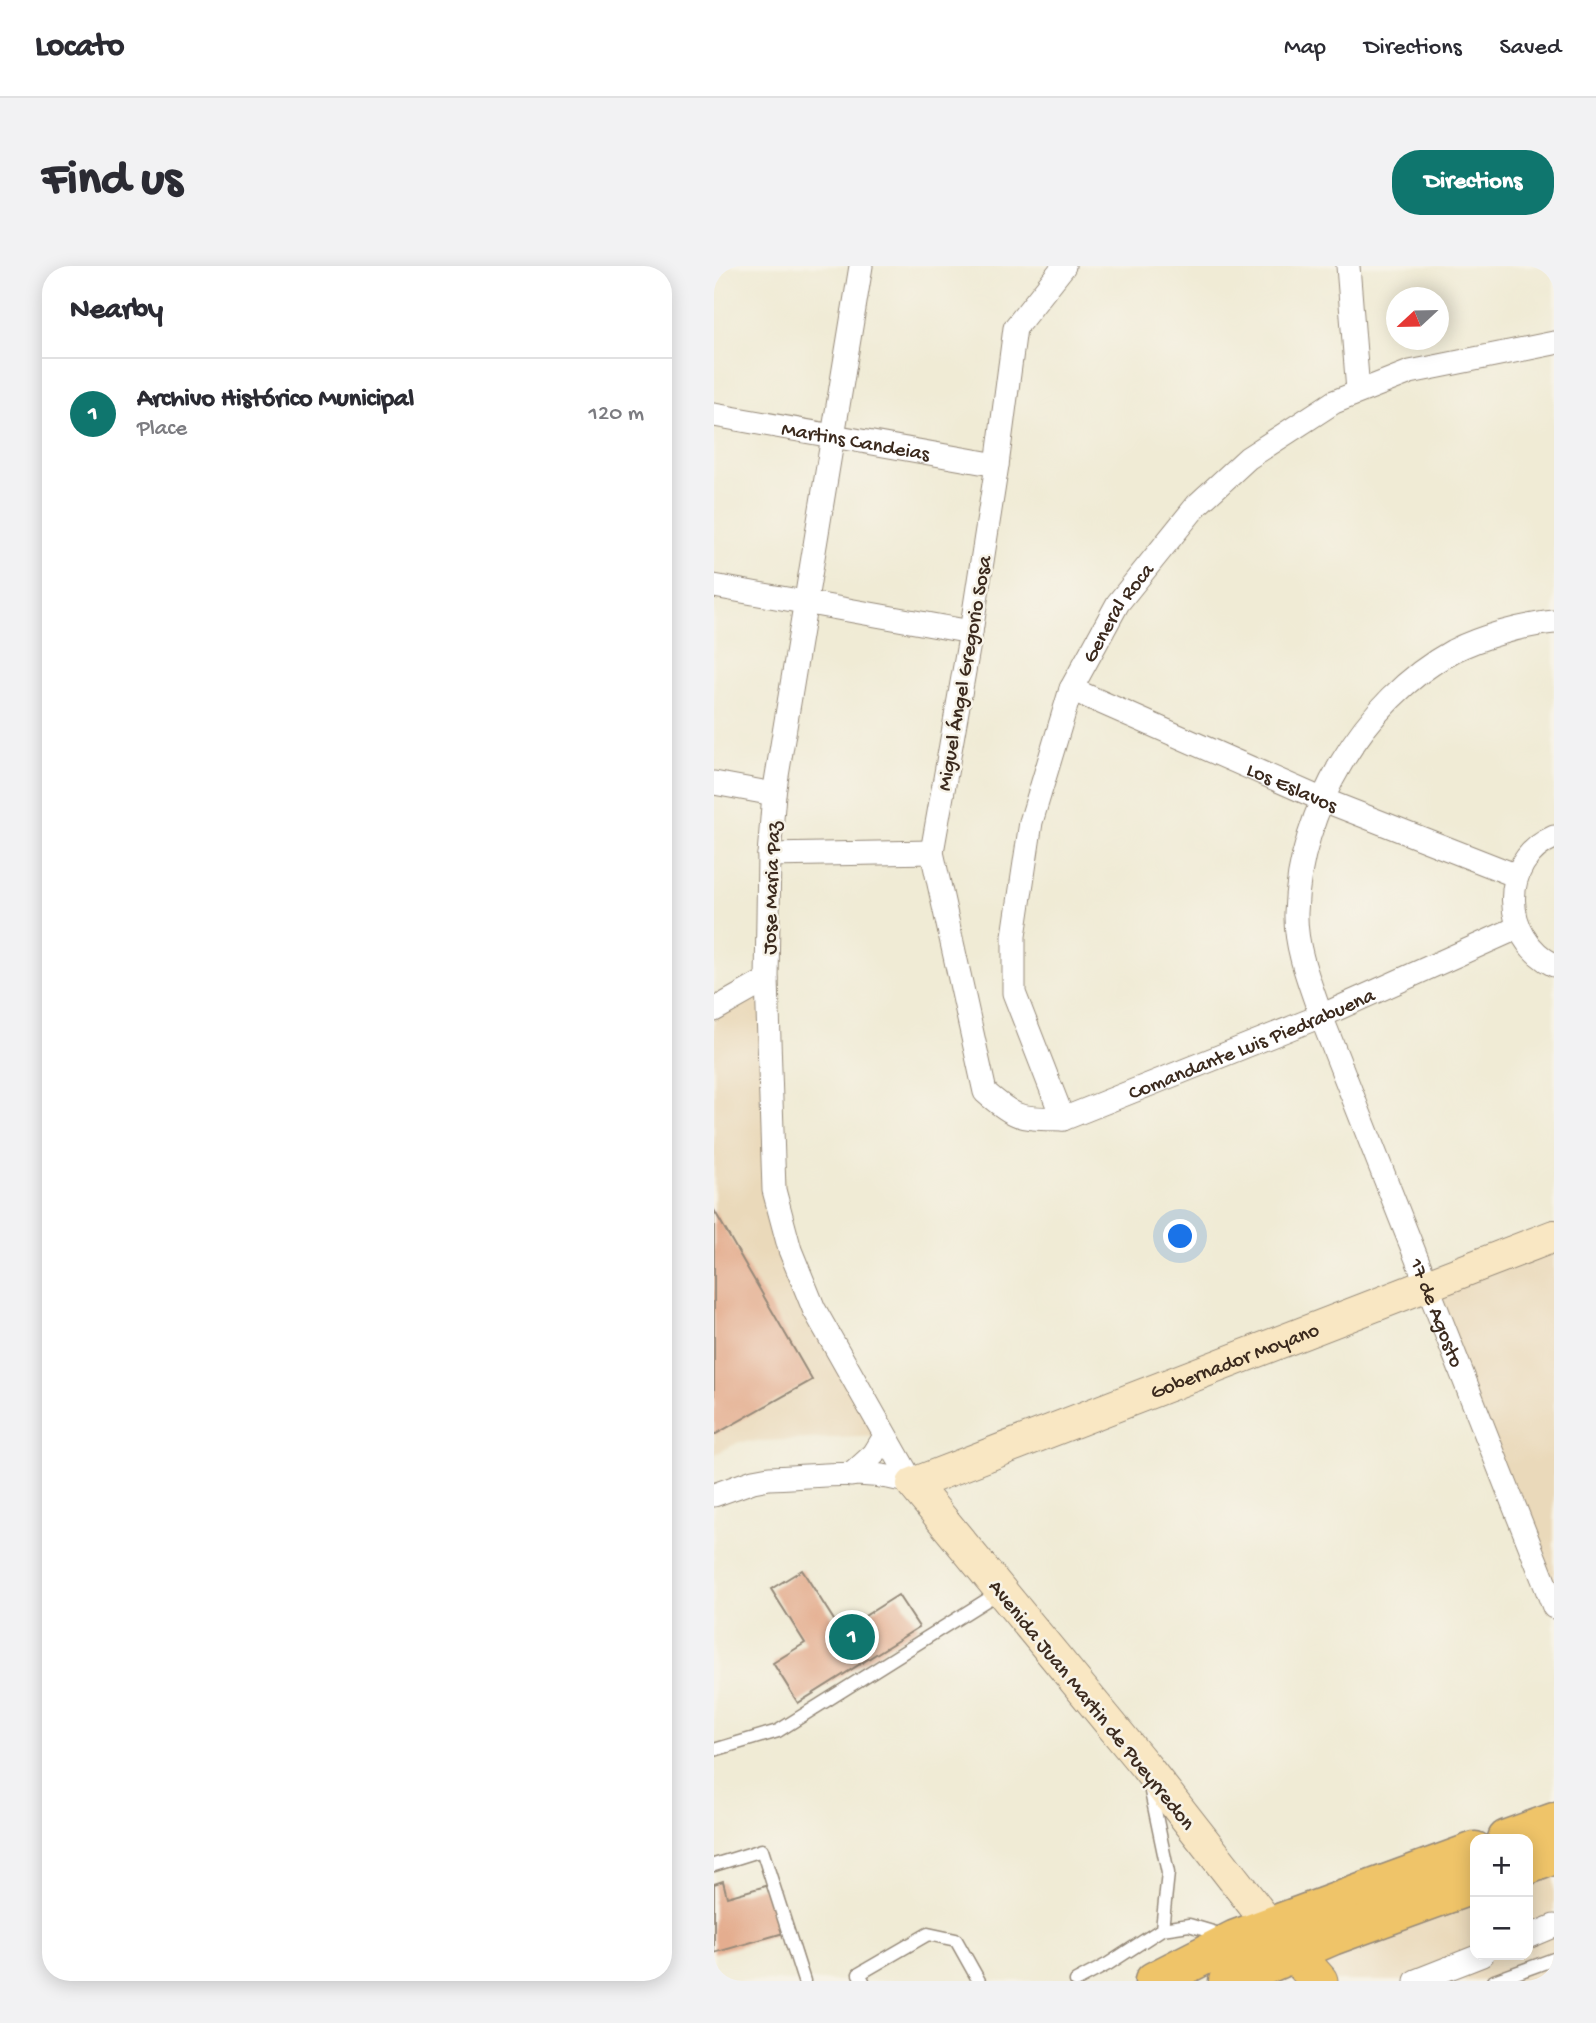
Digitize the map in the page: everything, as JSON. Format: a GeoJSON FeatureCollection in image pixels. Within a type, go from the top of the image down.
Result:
{"type":"FeatureCollection","features":[{"type":"Feature","properties":{"kind":"highway"},"geometry":{"type":"LineString","coordinates":[[1521,1834],[1554,1822]]}},
{"type":"Feature","properties":{"kind":"highway"},"geometry":{"type":"LineString","coordinates":[[1154,1981],[1267,1939],[1470,1853]]}},
{"type":"Feature","properties":{"kind":"highway"},"geometry":{"type":"LineString","coordinates":[[1533,1863],[1554,1855]]}},
{"type":"Feature","properties":{"kind":"highway"},"geometry":{"type":"LineString","coordinates":[[1228,1981],[1267,1939],[1332,1936],[1470,1886]]}},
{"type":"Feature","properties":{"kind":"main road"},"geometry":{"type":"LineString","coordinates":[[1267,1939],[1319,1981]]}},
{"type":"Feature","properties":{"kind":"street","name":"Jose Maria Paz"},"geometry":{"type":"LineString","coordinates":[[861,266],[774,794],[769,855],[767,980],[774,1190],[790,1250],[814,1309],[913,1485]]}},
{"type":"Feature","properties":{"kind":"street","name":"Miguel Ángel Gregorio Sosa"},"geometry":{"type":"LineString","coordinates":[[985,1092],[932,852],[998,464],[1014,328],[1064,266]]}},
{"type":"Feature","properties":{"kind":"street"},"geometry":{"type":"LineString","coordinates":[[1348,266],[1358,391]]}},
{"type":"Feature","properties":{"kind":"street","name":"General Roca"},"geometry":{"type":"LineString","coordinates":[[1063,1119],[1014,993],[1014,936],[1031,822],[1071,688],[1118,603],[1197,505],[1248,458],[1334,402],[1410,372],[1554,343]]}},
{"type":"Feature","properties":{"kind":"street","name":"Martins Candeias"},"geometry":{"type":"LineString","coordinates":[[714,415],[998,464]]}},
{"type":"Feature","properties":{"kind":"street"},"geometry":{"type":"LineString","coordinates":[[714,586],[971,632]]}},
{"type":"Feature","properties":{"kind":"street","name":"17 de Agosto"},"geometry":{"type":"LineString","coordinates":[[1554,622],[1524,625],[1453,651],[1397,691],[1359,736],[1321,799],[1304,848],[1296,915],[1304,968],[1321,1016],[1554,1607]]}},
{"type":"Feature","properties":{"kind":"street","name":"Los Eslavos"},"geometry":{"type":"LineString","coordinates":[[1071,688],[1321,799],[1517,876]]}},
{"type":"Feature","properties":{"kind":"street"},"geometry":{"type":"LineString","coordinates":[[714,783],[774,794]]}},
{"type":"Feature","properties":{"kind":"street"},"geometry":{"type":"LineString","coordinates":[[1554,837],[1544,841],[1528,856],[1517,876],[1513,892],[1517,928],[1528,945],[1554,965]]}},
{"type":"Feature","properties":{"kind":"street"},"geometry":{"type":"LineString","coordinates":[[769,855],[932,852]]}},
{"type":"Feature","properties":{"kind":"street","name":"Comandante Luis Piedrabuena"},"geometry":{"type":"LineString","coordinates":[[985,1092],[1004,1108],[1024,1118],[1063,1119],[1321,1016],[1517,928]]}},
{"type":"Feature","properties":{"kind":"street"},"geometry":{"type":"LineString","coordinates":[[714,1010],[767,980]]}},
{"type":"Feature","properties":{"kind":"street","name":"Gobernador Moyano"},"geometry":{"type":"LineString","coordinates":[[913,1485],[1554,1236]]}},
{"type":"Feature","properties":{"kind":"street"},"geometry":{"type":"LineString","coordinates":[[851,1475],[871,1458],[885,1436]]}},
{"type":"Feature","properties":{"kind":"street"},"geometry":{"type":"LineString","coordinates":[[714,1495],[769,1478],[851,1475],[892,1478],[913,1485]]}},
{"type":"Feature","properties":{"kind":"street","name":"Avenida Juan Martin de Pueyrredon"},"geometry":{"type":"LineString","coordinates":[[913,1485],[1146,1766],[1267,1939]]}},
{"type":"Feature","properties":{"kind":"street"},"geometry":{"type":"LineString","coordinates":[[1533,1935],[1554,1926]]}},
{"type":"Feature","properties":{"kind":"street"},"geometry":{"type":"LineString","coordinates":[[1416,1981],[1470,1960]]}},
{"type":"Feature","properties":{"kind":"lane"},"geometry":{"type":"LineString","coordinates":[[714,1750],[778,1731],[1001,1591]]}},
{"type":"Feature","properties":{"kind":"lane"},"geometry":{"type":"LineString","coordinates":[[1146,1766],[1168,1874],[1162,1929]]}},
{"type":"Feature","properties":{"kind":"lane"},"geometry":{"type":"LineString","coordinates":[[714,1865],[761,1850],[799,1980]]}},
{"type":"Feature","properties":{"kind":"lane"},"geometry":{"type":"LineString","coordinates":[[1076,1981],[1162,1929],[1189,1925],[1267,1939]]}},
{"type":"Feature","properties":{"kind":"lane"},"geometry":{"type":"LineString","coordinates":[[863,1981],[859,1974],[928,1934],[956,1940],[979,1981]]}},
{"type":"Feature","properties":{"kind":"lane"},"geometry":{"type":"LineString","coordinates":[[1494,1981],[1554,1959]]}},
{"type":"Feature","properties":{"kind":"shaded area"},"geometry":{"type":"Polygon","coordinates":[[[767,980],[790,1250],[885,1436],[739,1442],[714,1455],[714,1010],[767,980]]]}},
{"type":"Feature","properties":{"kind":"shaded area"},"geometry":{"type":"Polygon","coordinates":[[[1554,1236],[1554,1607],[1428,1285],[1554,1236]]]}},
{"type":"Feature","properties":{"kind":"shaded area"},"geometry":{"type":"Polygon","coordinates":[[[1554,1855],[1554,1981],[1228,1981],[1470,1886],[1470,1960],[1533,1960],[1533,1863],[1554,1855]]]}},
{"type":"Feature","properties":{"kind":"building"},"geometry":{"type":"Polygon","coordinates":[[[714,1210],[812,1380],[714,1435],[714,1210]]]}},
{"type":"Feature","properties":{"kind":"building"},"geometry":{"type":"Polygon","coordinates":[[[802,1570],[841,1631],[898,1595],[919,1627],[798,1703],[773,1663],[805,1643],[771,1589],[802,1570]]]}},
{"type":"Feature","properties":{"kind":"building"},"geometry":{"type":"Polygon","coordinates":[[[723,1881],[727,1897],[773,1884],[787,1932],[714,1953],[714,1884],[723,1881]]]}},
{"type":"Feature","properties":{"kind":"place","name":"Archivo Histórico Municipal"},"geometry":{"type":"Point","coordinates":[852,1637]}}]}
